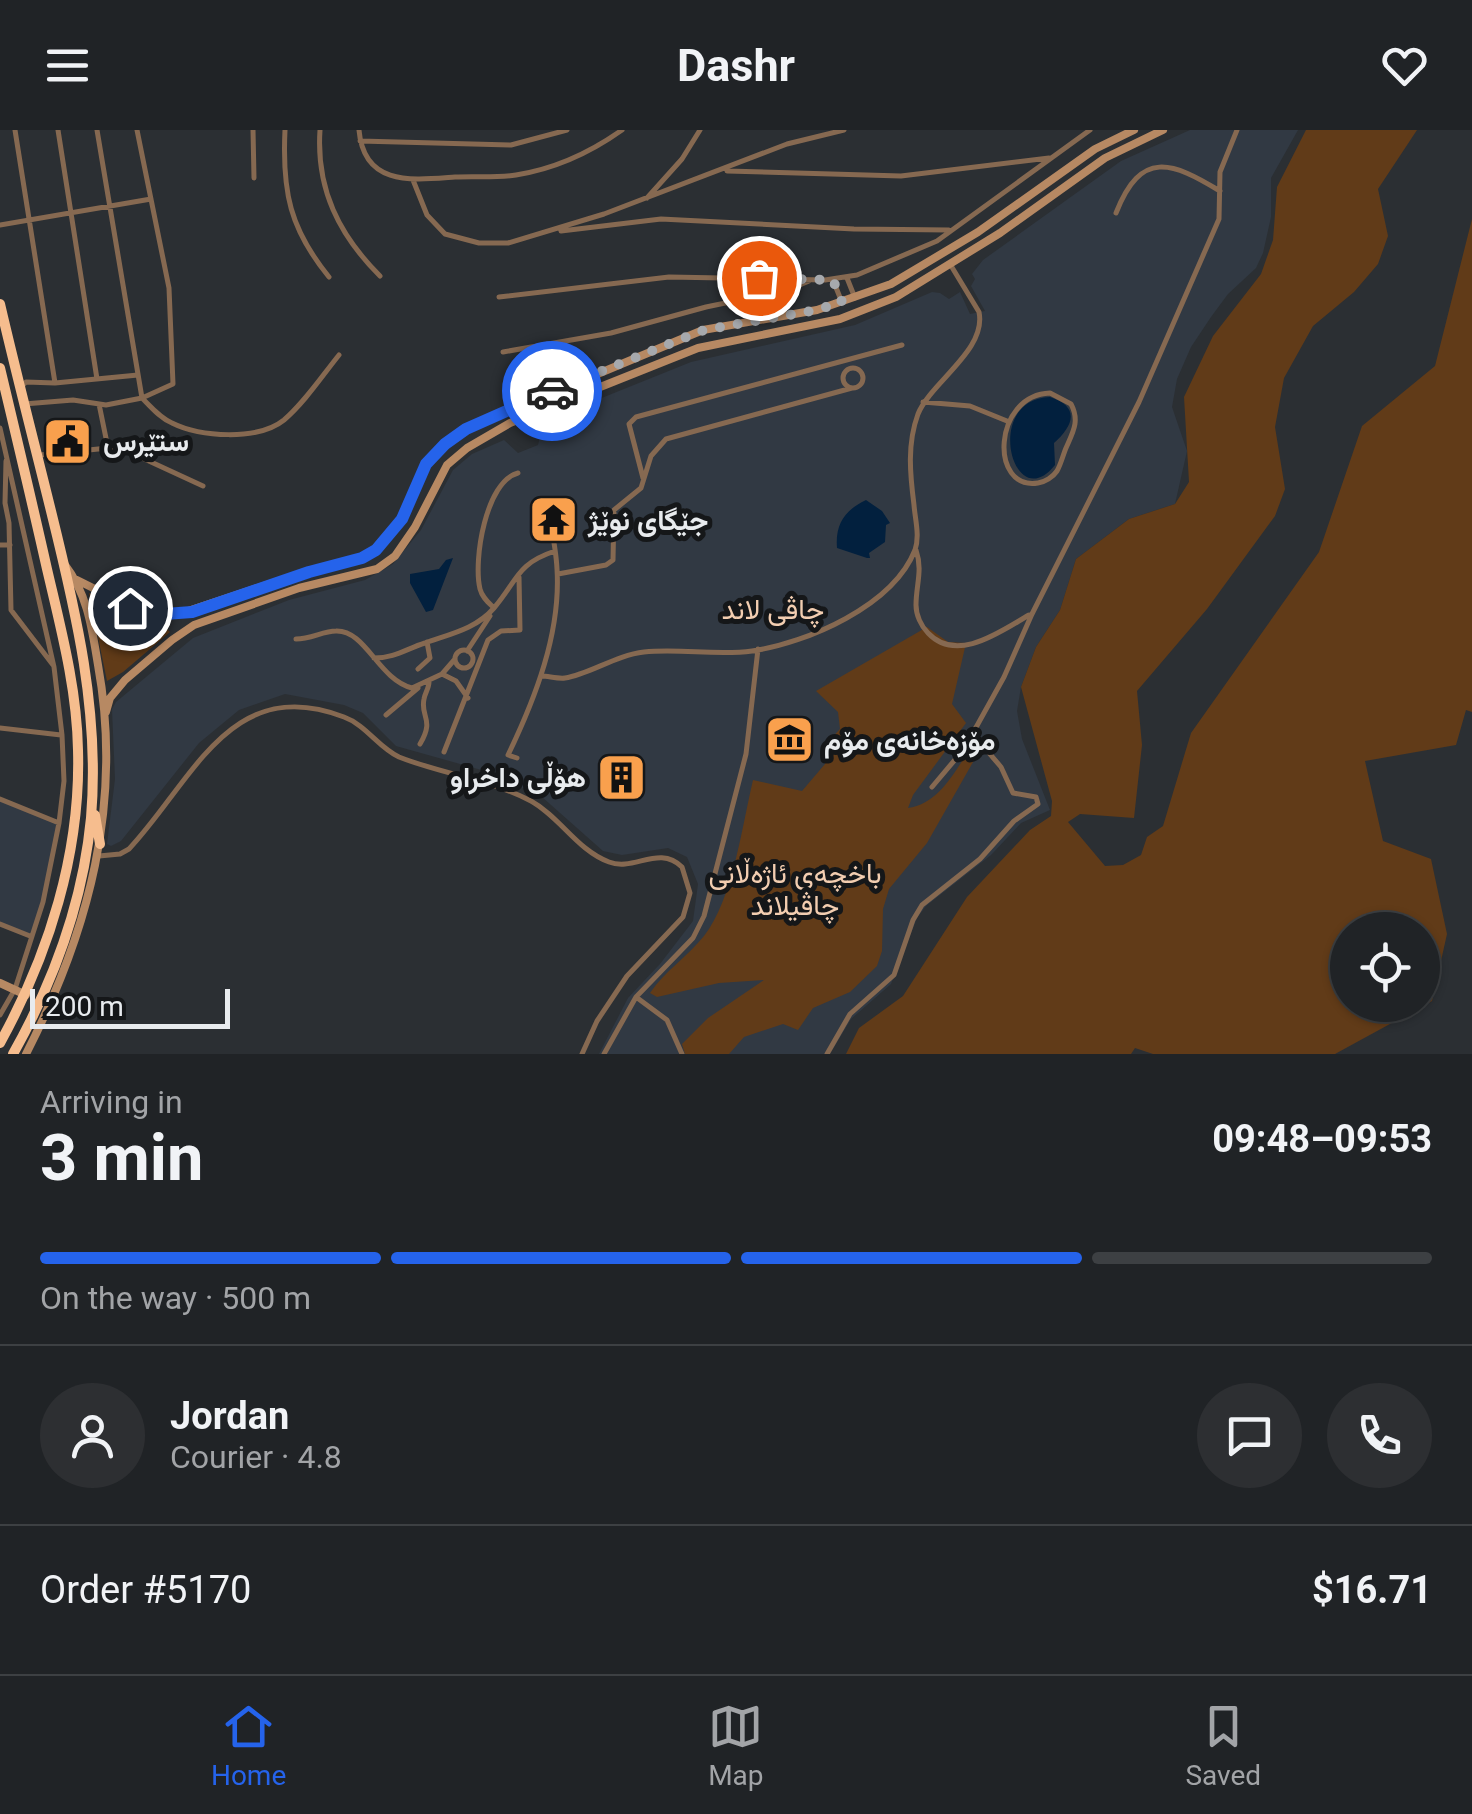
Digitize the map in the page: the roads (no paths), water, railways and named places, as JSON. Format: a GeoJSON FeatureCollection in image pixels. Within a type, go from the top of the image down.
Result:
{"type":"FeatureCollection","features":[{"type":"Feature","properties":{"kind":"highway"},"geometry":{"type":"LineString","coordinates":[[0,304],[64,564],[89,690],[92,800],[100,850]]}},
{"type":"Feature","properties":{"kind":"highway"},"geometry":{"type":"LineString","coordinates":[[0,368],[64,640],[78,752],[74,822],[62,889],[42,956],[0,1043]]}},
{"type":"Feature","properties":{"kind":"highway"},"geometry":{"type":"LineString","coordinates":[[89,690],[103,689]]}},
{"type":"Feature","properties":{"kind":"highway"},"geometry":{"type":"LineString","coordinates":[[13,1054],[42,1001],[65,939],[81,876],[92,800]]}},
{"type":"Feature","properties":{"kind":"main road"},"geometry":{"type":"LineString","coordinates":[[77,580],[130,608],[172,614],[203,608],[368,554],[402,519],[430,459],[466,429],[704,330],[817,310],[918,270],[1076,162],[1134,130]]}},
{"type":"Feature","properties":{"kind":"main road"},"geometry":{"type":"LineString","coordinates":[[106,712],[120,684],[179,634],[233,609],[376,569],[395,556],[447,465],[467,448],[510,423],[708,345],[840,319],[910,290],[1000,233],[1105,158],[1163,130]]}},
{"type":"Feature","properties":{"kind":"main road"},"geometry":{"type":"LineString","coordinates":[[26,1054],[74,942],[100,850],[106,712],[91,621],[77,580],[64,564]]}},
{"type":"Feature","properties":{"kind":"main road"},"geometry":{"type":"LineString","coordinates":[[172,614],[179,634]]}},
{"type":"Feature","properties":{"kind":"main road"},"geometry":{"type":"LineString","coordinates":[[0,983],[26,995]]}},
{"type":"Feature","properties":{"kind":"street"},"geometry":{"type":"LineString","coordinates":[[15,130],[55,383]]}},
{"type":"Feature","properties":{"kind":"street"},"geometry":{"type":"LineString","coordinates":[[58,130],[97,379]]}},
{"type":"Feature","properties":{"kind":"street"},"geometry":{"type":"LineString","coordinates":[[97,130],[142,398],[168,422],[190,430],[265,430],[281,423],[339,355]]}},
{"type":"Feature","properties":{"kind":"street"},"geometry":{"type":"LineString","coordinates":[[24,404],[73,400],[98,404],[142,398],[173,384],[169,288],[138,130]]}},
{"type":"Feature","properties":{"kind":"street"},"geometry":{"type":"LineString","coordinates":[[254,130],[254,178]]}},
{"type":"Feature","properties":{"kind":"street"},"geometry":{"type":"LineString","coordinates":[[285,130],[284,171],[294,224],[310,253],[330,277]]}},
{"type":"Feature","properties":{"kind":"street"},"geometry":{"type":"LineString","coordinates":[[320,130],[320,163],[334,214],[354,248],[380,276]]}},
{"type":"Feature","properties":{"kind":"street"},"geometry":{"type":"LineString","coordinates":[[359,130],[367,156],[380,170],[413,180],[530,172],[580,155],[622,130]]}},
{"type":"Feature","properties":{"kind":"street"},"geometry":{"type":"LineString","coordinates":[[360,141],[510,145],[568,130]]}},
{"type":"Feature","properties":{"kind":"street"},"geometry":{"type":"LineString","coordinates":[[646,199],[682,159],[700,130]]}},
{"type":"Feature","properties":{"kind":"street"},"geometry":{"type":"LineString","coordinates":[[548,232],[787,144],[844,130]]}},
{"type":"Feature","properties":{"kind":"street"},"geometry":{"type":"LineString","coordinates":[[499,296],[669,276],[847,278],[916,252],[1090,130]]}},
{"type":"Feature","properties":{"kind":"street"},"geometry":{"type":"LineString","coordinates":[[932,786],[972,733],[1004,676],[1139,402],[1221,214],[1220,172],[1237,130]]}},
{"type":"Feature","properties":{"kind":"street"},"geometry":{"type":"LineString","coordinates":[[722,171],[901,176],[1052,158]]}},
{"type":"Feature","properties":{"kind":"street"},"geometry":{"type":"LineString","coordinates":[[1116,214],[1132,185],[1160,166],[1185,170],[1220,191]]}},
{"type":"Feature","properties":{"kind":"street"},"geometry":{"type":"LineString","coordinates":[[413,180],[427,215],[444,234],[492,244],[548,232],[660,220],[854,230],[952,230]]}},
{"type":"Feature","properties":{"kind":"street"},"geometry":{"type":"LineString","coordinates":[[0,225],[151,199]]}},
{"type":"Feature","properties":{"kind":"street"},"geometry":{"type":"LineString","coordinates":[[950,264],[980,321],[958,363],[924,402],[910,448],[920,570],[918,615],[928,633],[938,641],[956,646],[974,644],[1032,614]]}},
{"type":"Feature","properties":{"kind":"street"},"geometry":{"type":"LineString","coordinates":[[847,278],[855,298]]}},
{"type":"Feature","properties":{"kind":"street"},"geometry":{"type":"LineString","coordinates":[[503,352],[611,334],[714,305],[788,290],[811,280]]}},
{"type":"Feature","properties":{"kind":"street"},"geometry":{"type":"LineString","coordinates":[[833,280],[842,302]]}},
{"type":"Feature","properties":{"kind":"street"},"geometry":{"type":"LineString","coordinates":[[644,481],[629,424],[636,417],[902,345]]}},
{"type":"Feature","properties":{"kind":"street"},"geometry":{"type":"LineString","coordinates":[[558,574],[614,560],[614,510],[644,481],[651,456],[666,439],[858,387],[863,378],[852,367],[842,376],[852,388]]}},
{"type":"Feature","properties":{"kind":"street"},"geometry":{"type":"LineString","coordinates":[[20,387],[26,382],[138,375]]}},
{"type":"Feature","properties":{"kind":"street"},"geometry":{"type":"LineString","coordinates":[[1040,394],[1054,394],[1071,404],[1076,425],[1050,478],[1032,484],[1011,472],[1004,454],[1008,422],[1019,406],[1040,394]]}},
{"type":"Feature","properties":{"kind":"street"},"geometry":{"type":"LineString","coordinates":[[924,402],[970,406],[1008,422]]}},
{"type":"Feature","properties":{"kind":"street"},"geometry":{"type":"LineString","coordinates":[[98,404],[108,448]]}},
{"type":"Feature","properties":{"kind":"street"},"geometry":{"type":"LineString","coordinates":[[0,428],[54,667],[64,781],[43,902],[15,989],[0,1015]]}},
{"type":"Feature","properties":{"kind":"street"},"geometry":{"type":"LineString","coordinates":[[37,456],[108,448],[142,456],[203,486]]}},
{"type":"Feature","properties":{"kind":"street"},"geometry":{"type":"LineString","coordinates":[[3,453],[20,452]]}},
{"type":"Feature","properties":{"kind":"street"},"geometry":{"type":"LineString","coordinates":[[3,453],[2,502],[10,545],[11,610],[54,667]]}},
{"type":"Feature","properties":{"kind":"street"},"geometry":{"type":"LineString","coordinates":[[494,609],[480,588],[480,538],[498,490],[506,478],[518,473]]}},
{"type":"Feature","properties":{"kind":"street"},"geometry":{"type":"LineString","coordinates":[[517,758],[508,755],[542,676],[558,574],[546,500]]}},
{"type":"Feature","properties":{"kind":"street"},"geometry":{"type":"LineString","coordinates":[[0,545],[10,545]]}},
{"type":"Feature","properties":{"kind":"street"},"geometry":{"type":"LineString","coordinates":[[542,676],[564,678],[646,652],[758,649],[814,632],[861,611],[889,588],[916,549]]}},
{"type":"Feature","properties":{"kind":"street"},"geometry":{"type":"LineString","coordinates":[[296,639],[342,632],[358,640],[397,682],[412,688],[420,686],[442,674],[458,653],[467,651],[529,560],[555,552]]}},
{"type":"Feature","properties":{"kind":"street"},"geometry":{"type":"LineString","coordinates":[[444,752],[490,637],[501,631],[520,630],[518,574]]}},
{"type":"Feature","properties":{"kind":"street"},"geometry":{"type":"LineString","coordinates":[[374,658],[396,657],[426,642],[467,630],[494,609]]}},
{"type":"Feature","properties":{"kind":"street"},"geometry":{"type":"LineString","coordinates":[[418,669],[430,658],[426,642]]}},
{"type":"Feature","properties":{"kind":"street"},"geometry":{"type":"LineString","coordinates":[[604,1054],[636,997],[693,938],[704,916],[746,754],[758,649]]}},
{"type":"Feature","properties":{"kind":"street"},"geometry":{"type":"LineString","coordinates":[[455,659],[458,666],[469,666],[473,659],[467,651]]}},
{"type":"Feature","properties":{"kind":"street"},"geometry":{"type":"LineString","coordinates":[[442,674],[456,680],[468,698]]}},
{"type":"Feature","properties":{"kind":"street"},"geometry":{"type":"LineString","coordinates":[[420,744],[428,728],[424,702],[429,682]]}},
{"type":"Feature","properties":{"kind":"street"},"geometry":{"type":"LineString","coordinates":[[386,716],[420,686]]}},
{"type":"Feature","properties":{"kind":"street"},"geometry":{"type":"LineString","coordinates":[[100,850],[120,854],[129,849],[215,742],[244,718],[285,706],[343,716],[400,757],[502,788],[531,802],[588,850],[609,862],[624,865],[663,857],[682,867],[690,893],[684,917],[627,976],[597,1021],[582,1054]]}},
{"type":"Feature","properties":{"kind":"street"},"geometry":{"type":"LineString","coordinates":[[0,728],[62,735]]}},
{"type":"Feature","properties":{"kind":"street"},"geometry":{"type":"LineString","coordinates":[[828,1054],[850,1014],[894,975],[922,905],[980,859],[1016,818],[1038,804],[1034,797],[1013,793],[1001,767],[972,733]]}},
{"type":"Feature","properties":{"kind":"street"},"geometry":{"type":"LineString","coordinates":[[0,799],[59,824]]}},
{"type":"Feature","properties":{"kind":"street"},"geometry":{"type":"LineString","coordinates":[[0,924],[31,936]]}},
{"type":"Feature","properties":{"kind":"street"},"geometry":{"type":"LineString","coordinates":[[636,997],[667,1020],[682,1054]]}},
{"type":"Feature","properties":{"kind":"water"},"geometry":{"type":"Polygon","coordinates":[[[1050,397],[1070,411],[1069,424],[1054,443],[1055,465],[1040,477],[1027,477],[1017,467],[1011,452],[1011,433],[1016,416],[1029,403],[1050,397]]]}},
{"type":"Feature","properties":{"kind":"water"},"geometry":{"type":"Polygon","coordinates":[[[866,500],[882,511],[890,523],[886,525],[885,542],[869,553],[870,558],[837,548],[843,519],[866,500]]]}},
{"type":"Feature","properties":{"kind":"water"},"geometry":{"type":"Polygon","coordinates":[[[453,558],[433,610],[426,612],[410,583],[410,574],[439,569],[453,558]]]}},
{"type":"Feature","properties":{"kind":"place","name":"ستێرس"},"geometry":{"type":"Point","coordinates":[68,441]}},
{"type":"Feature","properties":{"kind":"place","name":"جێگای نوێژ"},"geometry":{"type":"Point","coordinates":[553,520]}},
{"type":"Feature","properties":{"kind":"place","name":"مۆزەخانەی مۆم"},"geometry":{"type":"Point","coordinates":[789,740]}},
{"type":"Feature","properties":{"kind":"place","name":"هۆڵی داخراو"},"geometry":{"type":"Point","coordinates":[621,777]}},
{"type":"Feature","properties":{"kind":"park label","name":"چاڤی لاند"},"geometry":{"type":"Point","coordinates":[773,609]}},
{"type":"Feature","properties":{"kind":"park label","name":"باخچەی ئاژەڵانی چاڤیلاند"},"geometry":{"type":"Point","coordinates":[795,889]}}]}
